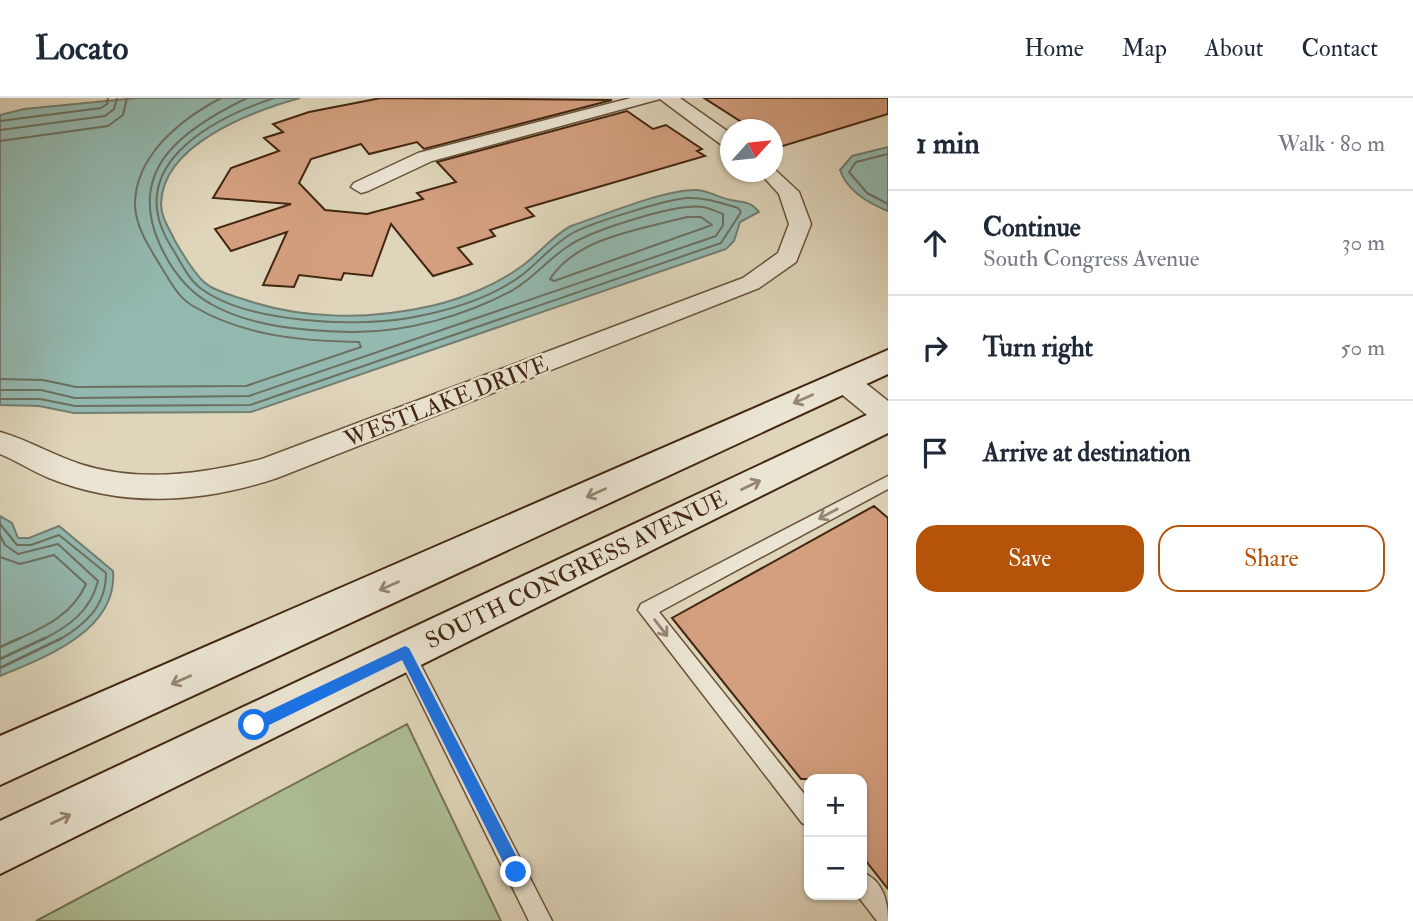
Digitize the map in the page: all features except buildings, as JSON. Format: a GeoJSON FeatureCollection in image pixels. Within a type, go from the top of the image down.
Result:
{"type":"FeatureCollection","features":[{"type":"Feature","properties":{"kind":"main road"},"geometry":{"type":"LineString","coordinates":[[0,761],[888,361]]}},
{"type":"Feature","properties":{"kind":"main road","name":"SOUTH CONGRESS AVENUE"},"geometry":{"type":"LineString","coordinates":[[0,848],[888,417]]}},
{"type":"Feature","properties":{"kind":"street"},"geometry":{"type":"LineString","coordinates":[[361,187],[425,157],[652,98]]}},
{"type":"Feature","properties":{"kind":"street"},"geometry":{"type":"LineString","coordinates":[[668,98],[720,135]]}},
{"type":"Feature","properties":{"kind":"street","name":"WESTLAKE DRIVE"},"geometry":{"type":"LineString","coordinates":[[0,443],[90,479],[127,486],[166,488],[206,484],[266,470],[751,283],[788,257],[800,224],[789,192],[779,182]]}},
{"type":"Feature","properties":{"kind":"street"},"geometry":{"type":"LineString","coordinates":[[844,381],[888,417]]}},
{"type":"Feature","properties":{"kind":"lane"},"geometry":{"type":"LineString","coordinates":[[804,810],[647,610],[888,482]]}},
{"type":"Feature","properties":{"kind":"lane"},"geometry":{"type":"LineString","coordinates":[[405,652],[541,921]]}},
{"type":"Feature","properties":{"kind":"lane"},"geometry":{"type":"LineString","coordinates":[[867,889],[888,916]]}},
{"type":"Feature","properties":{"kind":"green space"},"geometry":{"type":"Polygon","coordinates":[[[407,724],[501,921],[36,921],[407,724]]]}},
{"type":"Feature","properties":{"kind":"water"},"geometry":{"type":"Polygon","coordinates":[[[137,98],[300,98],[236,121],[193,148],[177,164],[165,183],[161,204],[174,239],[204,282],[228,294],[289,311],[336,316],[384,314],[455,299],[512,273],[571,226],[667,194],[700,190],[750,204],[759,212],[740,222],[734,241],[726,249],[251,412],[74,413],[39,406],[0,405],[0,115],[24,109],[137,98]]]}},
{"type":"Feature","properties":{"kind":"water"},"geometry":{"type":"Polygon","coordinates":[[[888,147],[888,211],[859,195],[848,184],[840,170],[852,156],[888,147]]]}},
{"type":"Feature","properties":{"kind":"water"},"geometry":{"type":"Polygon","coordinates":[[[0,516],[12,523],[18,538],[29,538],[59,526],[113,571],[111,592],[104,610],[92,625],[57,650],[0,676],[0,516]]]}},
{"type":"Feature","properties":{"kind":"route"},"geometry":{"type":"LineString","coordinates":[[254,725],[405,652],[516,872]]}}]}
